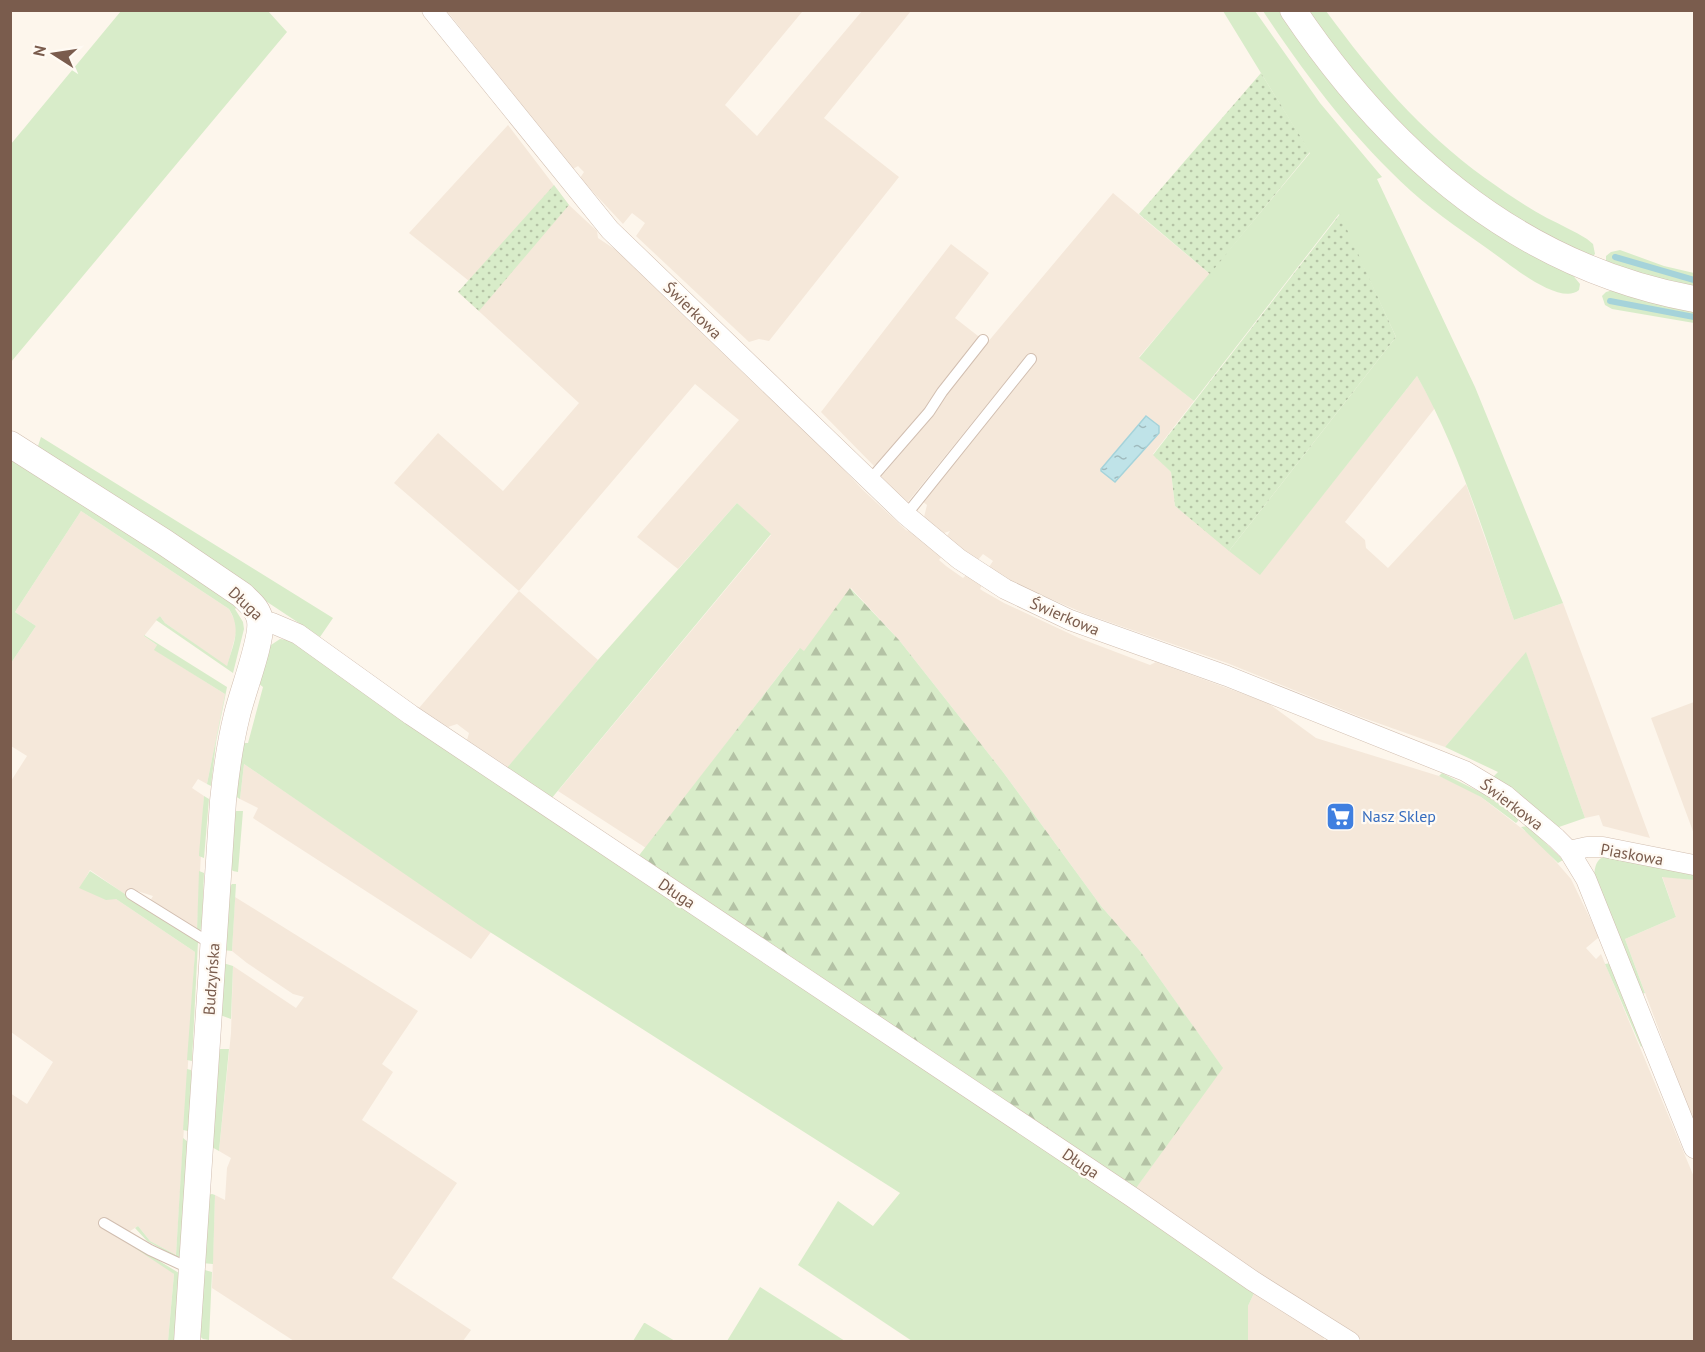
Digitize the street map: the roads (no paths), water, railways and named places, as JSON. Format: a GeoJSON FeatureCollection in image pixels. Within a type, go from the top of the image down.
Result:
{"type":"FeatureCollection","features":[{"type":"Feature","properties":{"kind":"street","name":"Świerkowa"},"geometry":{"type":"LineString","coordinates":[[432,10],[610,230],[906,515],[959,559],[1005,589],[1070,620],[1227,676],[1473,775],[1505,795],[1569,851],[1586,879],[1695,1148]]}},
{"type":"Feature","properties":{"kind":"street"},"geometry":{"type":"LineString","coordinates":[[1293,10],[1320,50],[1377,118],[1415,157],[1467,200],[1518,233],[1570,260],[1647,288],[1695,299]]}},
{"type":"Feature","properties":{"kind":"street","name":"Długa"},"geometry":{"type":"LineString","coordinates":[[10,444],[164,542],[242,595],[252,604],[261,620],[298,634],[411,715],[1122,1190],[1253,1281],[1350,1341]]}},
{"type":"Feature","properties":{"kind":"street","name":"Budzyńska"},"geometry":{"type":"LineString","coordinates":[[187,1341],[228,757],[261,620]]}},
{"type":"Feature","properties":{"kind":"street","name":"Piaskowa"},"geometry":{"type":"LineString","coordinates":[[1569,851],[1587,847],[1603,847],[1695,866]]}},
{"type":"Feature","properties":{"kind":"lane"},"geometry":{"type":"LineString","coordinates":[[870,480],[929,412],[983,340]]}},
{"type":"Feature","properties":{"kind":"lane"},"geometry":{"type":"LineString","coordinates":[[906,515],[1030,359]]}},
{"type":"Feature","properties":{"kind":"lane"},"geometry":{"type":"LineString","coordinates":[[131,894],[213,945]]}},
{"type":"Feature","properties":{"kind":"lane"},"geometry":{"type":"LineString","coordinates":[[104,1223],[150,1250],[192,1269]]}},
{"type":"Feature","properties":{"kind":"lane"},"geometry":{"type":"LineString","coordinates":[[132,1230],[150,1250]]}},
{"type":"Feature","properties":{"kind":"water"},"geometry":{"type":"Polygon","coordinates":[[[1146,416],[1159,426],[1159,433],[1115,482],[1101,469],[1146,416]]]}},
{"type":"Feature","properties":{"kind":"waterway"},"geometry":{"type":"LineString","coordinates":[[1615,257],[1694,280]]}},
{"type":"Feature","properties":{"kind":"waterway"},"geometry":{"type":"LineString","coordinates":[[1610,301],[1694,317]]}},
{"type":"Feature","properties":{"kind":"place","name":"Nasz Sklep"},"geometry":{"type":"Point","coordinates":[1341,816]}}]}
